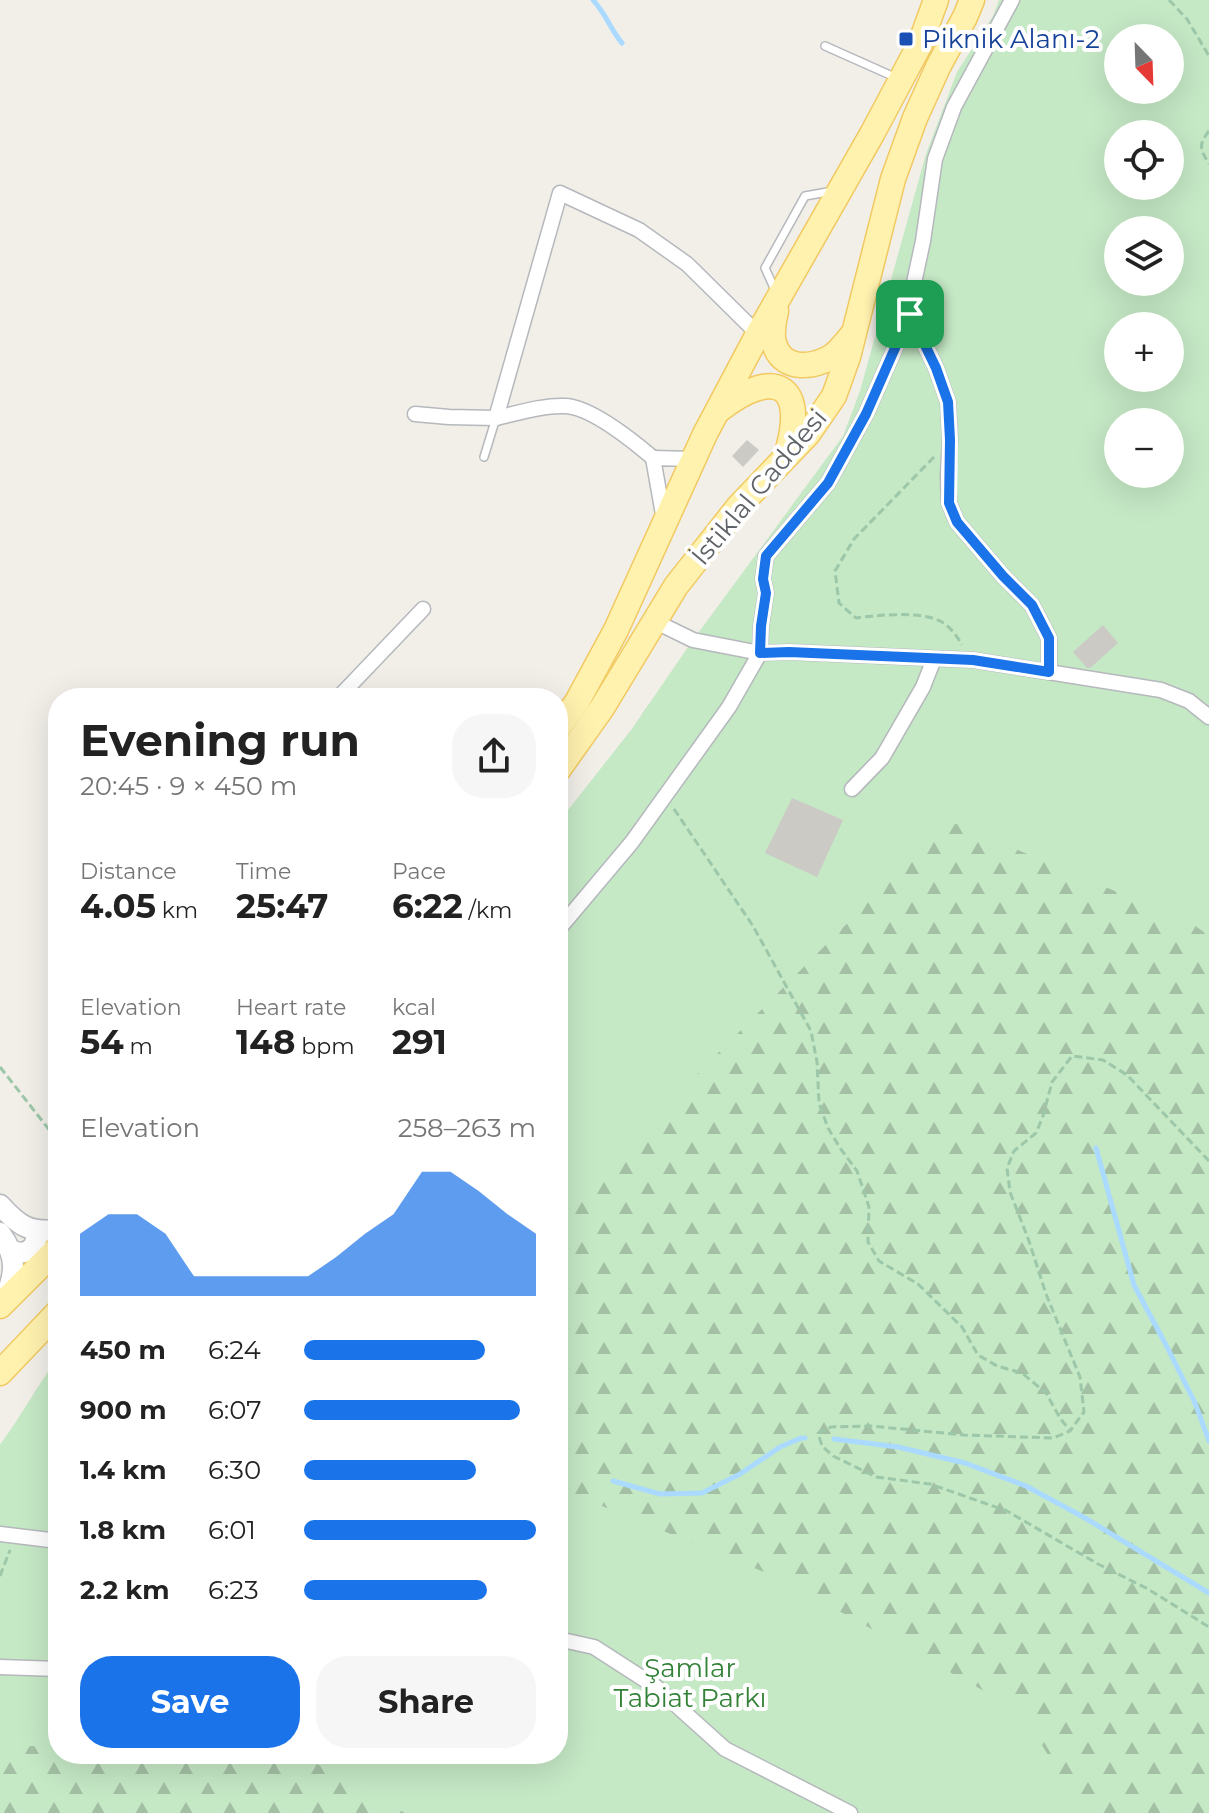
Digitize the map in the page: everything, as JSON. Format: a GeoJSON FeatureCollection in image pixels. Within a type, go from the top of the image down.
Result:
{"type":"FeatureCollection","features":[{"type":"Feature","properties":{"kind":"main road","name":"İstiklal Caddesi"},"geometry":{"type":"LineString","coordinates":[[568,714],[616,630],[716,413],[901,80],[920,44],[936,0]]}},
{"type":"Feature","properties":{"kind":"main road","name":"İstiklal Caddesi"},"geometry":{"type":"LineString","coordinates":[[568,756],[602,708],[676,586],[739,506],[808,434],[834,396],[848,357],[893,179],[915,118],[972,0]]}},
{"type":"Feature","properties":{"kind":"main road"},"geometry":{"type":"LineString","coordinates":[[778,297],[773,341],[779,356],[791,364],[810,367],[834,356],[853,334]]}},
{"type":"Feature","properties":{"kind":"main road"},"geometry":{"type":"LineString","coordinates":[[716,413],[737,396],[760,386],[778,387],[789,396],[793,413],[793,434],[786,456]]}},
{"type":"Feature","properties":{"kind":"main road"},"geometry":{"type":"LineString","coordinates":[[0,1205],[24,1227],[48,1230]]}},
{"type":"Feature","properties":{"kind":"main road"},"geometry":{"type":"LineString","coordinates":[[6,1242],[18,1253],[24,1253],[37,1241],[34,1230]]}},
{"type":"Feature","properties":{"kind":"main road"},"geometry":{"type":"LineString","coordinates":[[2,1304],[14,1267],[6,1242]]}},
{"type":"Feature","properties":{"kind":"main road"},"geometry":{"type":"LineString","coordinates":[[2,1304],[48,1258]]}},
{"type":"Feature","properties":{"kind":"main road"},"geometry":{"type":"LineString","coordinates":[[0,1373],[48,1323]]}},
{"type":"Feature","properties":{"kind":"street"},"geometry":{"type":"LineString","coordinates":[[568,918],[632,842],[729,707],[760,653],[766,556],[828,483],[866,414],[910,314],[935,159],[954,107],[1012,0]]}},
{"type":"Feature","properties":{"kind":"street"},"geometry":{"type":"LineString","coordinates":[[496,418],[560,193],[639,230],[687,264],[758,334]]}},
{"type":"Feature","properties":{"kind":"street"},"geometry":{"type":"LineString","coordinates":[[910,314],[936,368],[948,402],[949,503],[957,522],[1032,605],[1049,638],[1049,672]]}},
{"type":"Feature","properties":{"kind":"street"},"geometry":{"type":"LineString","coordinates":[[415,414],[496,418],[567,406],[586,412],[630,438],[653,458],[664,523]]}},
{"type":"Feature","properties":{"kind":"street"},"geometry":{"type":"LineString","coordinates":[[653,458],[693,459]]}},
{"type":"Feature","properties":{"kind":"street"},"geometry":{"type":"LineString","coordinates":[[348,688],[423,609]]}},
{"type":"Feature","properties":{"kind":"street"},"geometry":{"type":"LineString","coordinates":[[654,621],[693,640],[760,653],[973,660],[1161,690],[1189,701],[1209,717]]}},
{"type":"Feature","properties":{"kind":"street"},"geometry":{"type":"LineString","coordinates":[[852,789],[882,758],[923,687],[934,659]]}},
{"type":"Feature","properties":{"kind":"street"},"geometry":{"type":"LineString","coordinates":[[8,1535],[48,1540]]}},
{"type":"Feature","properties":{"kind":"street"},"geometry":{"type":"LineString","coordinates":[[568,1641],[594,1647],[656,1687],[725,1749],[850,1813]]}},
{"type":"Feature","properties":{"kind":"street"},"geometry":{"type":"LineString","coordinates":[[0,1667],[48,1669]]}},
{"type":"Feature","properties":{"kind":"lane"},"geometry":{"type":"LineString","coordinates":[[825,46],[901,80]]}},
{"type":"Feature","properties":{"kind":"lane"},"geometry":{"type":"LineString","coordinates":[[484,457],[496,418]]}},
{"type":"Feature","properties":{"kind":"path"},"geometry":{"type":"LineString","coordinates":[[1169,0],[1187,19],[1209,56]]}},
{"type":"Feature","properties":{"kind":"path"},"geometry":{"type":"LineString","coordinates":[[1209,131],[1201,140],[1201,152],[1209,164]]}},
{"type":"Feature","properties":{"kind":"path"},"geometry":{"type":"LineString","coordinates":[[950,440],[854,539],[835,571],[839,603],[856,618],[883,614],[940,621],[954,632],[973,660]]}},
{"type":"Feature","properties":{"kind":"path"},"geometry":{"type":"LineString","coordinates":[[665,796],[753,926],[811,1031],[817,1062],[819,1103],[828,1128],[857,1171],[869,1207],[868,1242],[879,1261],[918,1284],[962,1327],[978,1355],[997,1366],[1022,1373],[1046,1393],[1070,1431]]}},
{"type":"Feature","properties":{"kind":"path"},"geometry":{"type":"LineString","coordinates":[[1209,1161],[1127,1075],[1103,1060],[1072,1056],[1052,1082],[1036,1133],[1014,1151],[1007,1168],[1010,1192],[1046,1294],[1080,1377],[1084,1412],[1070,1431],[1053,1438],[964,1435],[871,1426],[831,1427],[818,1433],[822,1446],[833,1456],[876,1477],[930,1484],[1007,1511],[1148,1589],[1209,1627]]}},
{"type":"Feature","properties":{"kind":"path"},"geometry":{"type":"LineString","coordinates":[[0,1067],[48,1128]]}},
{"type":"Feature","properties":{"kind":"path"},"geometry":{"type":"LineString","coordinates":[[0,1576],[8,1535]]}},
{"type":"Feature","properties":{"kind":"green space"},"geometry":{"type":"Polygon","coordinates":[[[999,0],[1209,0],[1209,936],[1193,924],[949,821],[568,1204],[568,810],[632,729],[693,640],[843,436],[860,391],[926,154],[957,72],[993,16],[999,0]]]}},
{"type":"Feature","properties":{"kind":"green space"},"geometry":{"type":"Polygon","coordinates":[[[1209,0],[1209,1813],[0,1813],[0,1445],[48,1373],[48,1764],[568,1764],[568,810],[632,729],[693,640],[853,469],[992,66],[1104,32],[1104,104],[1184,104],[1184,24],[1130,24],[1209,0]]]}},
{"type":"Feature","properties":{"kind":"green space"},"geometry":{"type":"Polygon","coordinates":[[[48,1373],[48,1747],[0,1745],[0,1445],[48,1373]]]}},
{"type":"Feature","properties":{"kind":"green space","name":"Şamlar Tabiat Parkı"},"geometry":{"type":"Polygon","coordinates":[[[568,1492],[781,1579],[1022,1712],[1083,1813],[405,1813],[316,1764],[568,1764],[568,1492]]]}},
{"type":"Feature","properties":{"kind":"building"},"geometry":{"type":"Polygon","coordinates":[[[747,440],[759,450],[743,467],[732,456],[747,440]]]}},
{"type":"Feature","properties":{"kind":"building"},"geometry":{"type":"Polygon","coordinates":[[[1103,625],[1118,643],[1087,668],[1073,652],[1103,625]]]}},
{"type":"Feature","properties":{"kind":"building"},"geometry":{"type":"Polygon","coordinates":[[[792,798],[843,820],[817,877],[765,853],[792,798]]]}},
{"type":"Feature","properties":{"kind":"waterway"},"geometry":{"type":"LineString","coordinates":[[593,0],[622,43]]}},
{"type":"Feature","properties":{"kind":"waterway"},"geometry":{"type":"LineString","coordinates":[[1096,1148],[1134,1285],[1195,1403],[1209,1441]]}},
{"type":"Feature","properties":{"kind":"waterway"},"geometry":{"type":"LineString","coordinates":[[613,1481],[660,1494],[702,1493],[740,1474],[780,1447],[805,1438]]}},
{"type":"Feature","properties":{"kind":"waterway"},"geometry":{"type":"LineString","coordinates":[[834,1439],[898,1447],[965,1463],[1026,1486],[1209,1593]]}},
{"type":"Feature","properties":{"kind":"place","name":"Piknik Alanı-2"},"geometry":{"type":"Point","coordinates":[906,39]}},
{"type":"Feature","properties":{"kind":"route"},"geometry":{"type":"LineString","coordinates":[[910,314],[936,368],[948,402],[949,503],[957,522],[1032,605],[1049,638],[1049,672],[973,660],[760,653],[766,556],[828,483],[866,414],[910,314]]}}]}
